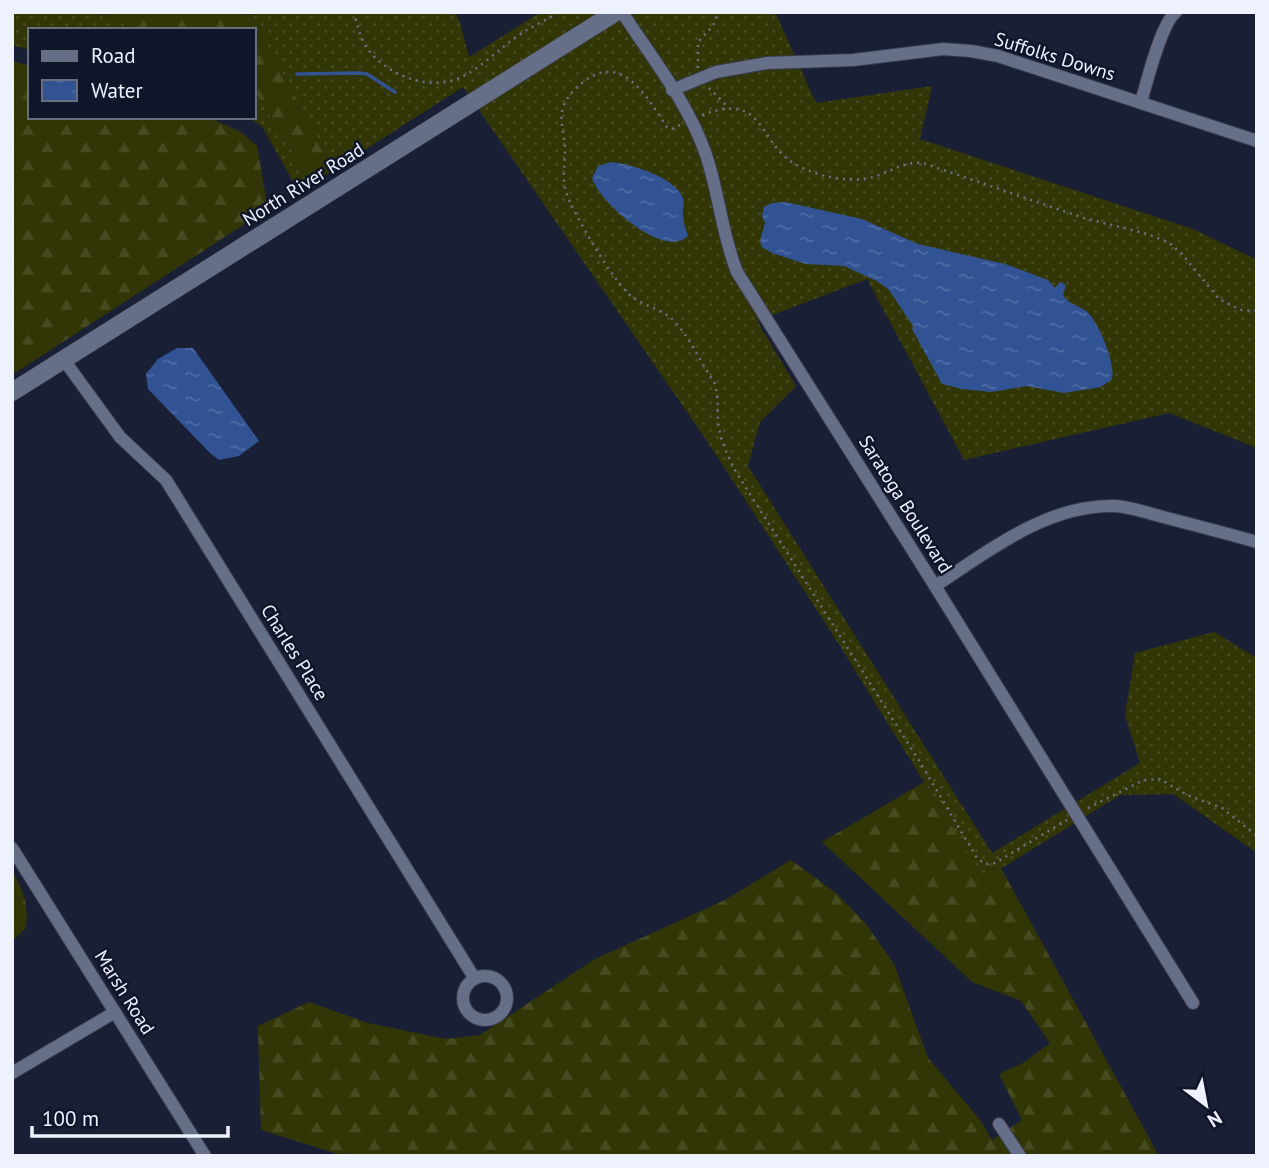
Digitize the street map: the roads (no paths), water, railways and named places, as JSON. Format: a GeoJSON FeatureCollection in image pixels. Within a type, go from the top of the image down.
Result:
{"type":"FeatureCollection","features":[{"type":"Feature","properties":{"kind":"street","name":"North River Road"},"geometry":{"type":"LineString","coordinates":[[12,392],[616,12]]}},
{"type":"Feature","properties":{"kind":"street","name":"Saratoga Boulevard"},"geometry":{"type":"LineString","coordinates":[[622,12],[690,119],[704,150],[713,177],[724,236],[737,272],[1193,1003]]}},
{"type":"Feature","properties":{"kind":"street"},"geometry":{"type":"LineString","coordinates":[[1141,102],[1163,33],[1171,16],[1176,12]]}},
{"type":"Feature","properties":{"kind":"street","name":"Suffolks Downs"},"geometry":{"type":"LineString","coordinates":[[672,90],[738,66],[853,60],[957,50],[998,56],[1257,141]]}},
{"type":"Feature","properties":{"kind":"street","name":"Charles Place"},"geometry":{"type":"LineString","coordinates":[[64,360],[120,437],[166,480],[475,979]]}},
{"type":"Feature","properties":{"kind":"street"},"geometry":{"type":"LineString","coordinates":[[935,586],[1035,524],[1081,509],[1116,506],[1257,542]]}},
{"type":"Feature","properties":{"kind":"street","name":"Marsh Road"},"geometry":{"type":"LineString","coordinates":[[12,848],[205,1156]]}},
{"type":"Feature","properties":{"kind":"street"},"geometry":{"type":"LineString","coordinates":[[12,1073],[115,1012]]}},
{"type":"Feature","properties":{"kind":"street"},"geometry":{"type":"LineString","coordinates":[[999,1124],[1020,1156]]}},
{"type":"Feature","properties":{"kind":"water"},"geometry":{"type":"Polygon","coordinates":[[[611,162],[652,173],[671,184],[684,200],[683,218],[688,236],[677,241],[649,235],[619,213],[607,201],[592,178],[598,166],[611,162]]]}},
{"type":"Feature","properties":{"kind":"water"},"geometry":{"type":"Polygon","coordinates":[[[785,202],[862,219],[918,244],[1005,264],[1048,280],[1055,288],[1060,282],[1066,285],[1063,295],[1065,298],[1086,311],[1101,333],[1109,353],[1112,379],[1101,387],[1064,393],[1027,386],[991,392],[942,384],[912,329],[913,326],[889,290],[877,281],[844,266],[806,264],[762,247],[760,241],[765,223],[762,216],[764,207],[785,202]]]}},
{"type":"Feature","properties":{"kind":"water"},"geometry":{"type":"Polygon","coordinates":[[[177,348],[193,348],[259,441],[239,456],[219,460],[148,389],[146,374],[158,359],[177,348]]]}},
{"type":"Feature","properties":{"kind":"waterway"},"geometry":{"type":"LineString","coordinates":[[297,74],[367,74],[395,92]]}}]}
